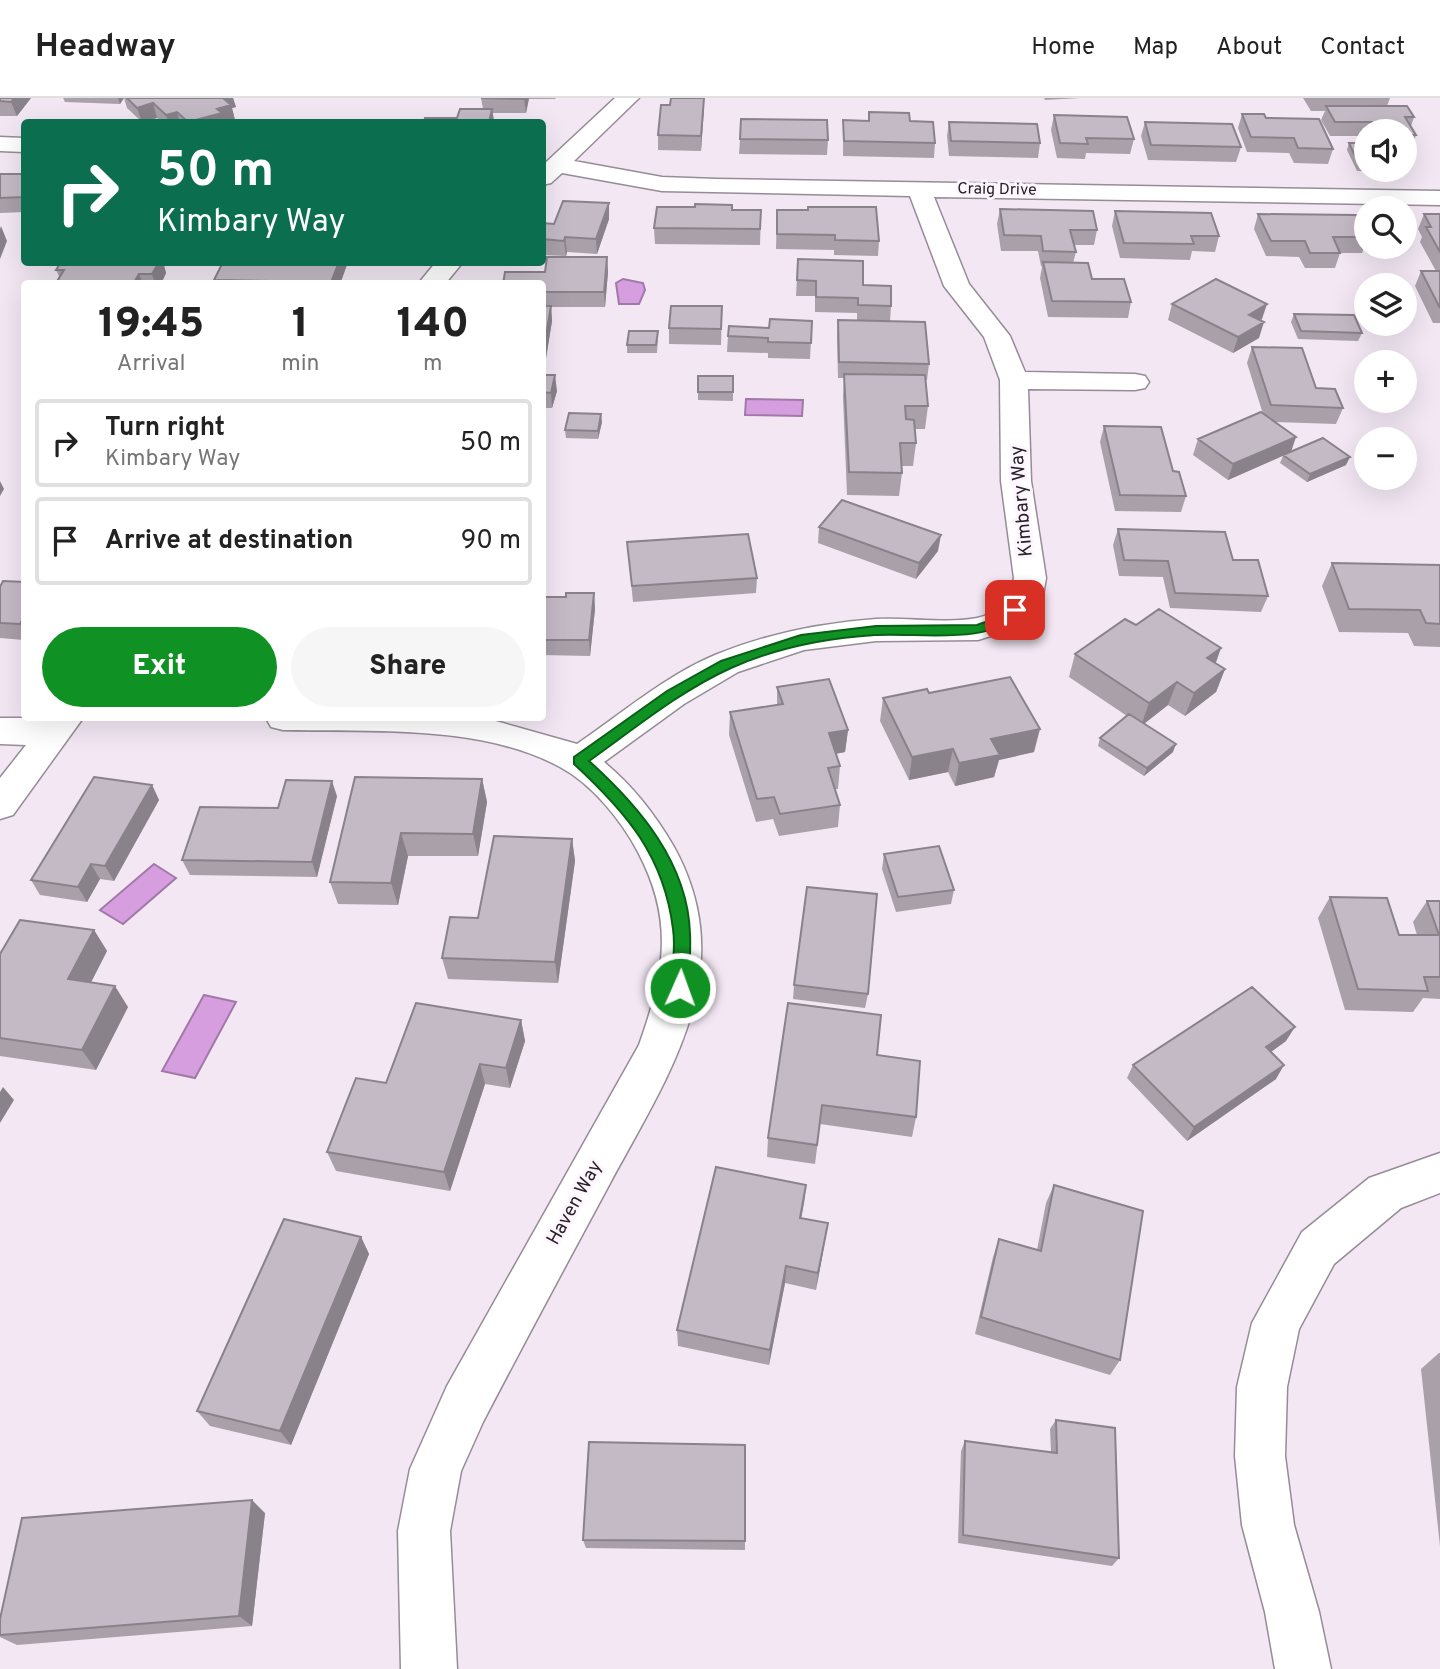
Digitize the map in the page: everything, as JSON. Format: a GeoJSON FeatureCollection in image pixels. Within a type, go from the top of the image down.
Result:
{"type":"FeatureCollection","features":[{"type":"Feature","properties":{"kind":"street"},"geometry":{"type":"LineString","coordinates":[[549,171],[628,98]]}},
{"type":"Feature","properties":{"kind":"street"},"geometry":{"type":"LineString","coordinates":[[0,144],[21,145]]}},
{"type":"Feature","properties":{"kind":"street","name":"Craig Drive"},"geometry":{"type":"LineString","coordinates":[[549,171],[662,184],[1440,198]]}},
{"type":"Feature","properties":{"kind":"street","name":"Kimbary Way"},"geometry":{"type":"LineString","coordinates":[[579,761],[672,695],[726,664],[801,639],[876,630],[978,629],[1004,620],[1027,595],[1030,578],[1016,481],[1014,380],[998,336],[957,286],[919,189]]}},
{"type":"Feature","properties":{"kind":"street"},"geometry":{"type":"LineString","coordinates":[[434,280],[447,266]]}},
{"type":"Feature","properties":{"kind":"street"},"geometry":{"type":"LineString","coordinates":[[1014,380],[1135,382]]}},
{"type":"Feature","properties":{"kind":"street"},"geometry":{"type":"LineString","coordinates":[[382,721],[480,729],[579,761]]}},
{"type":"Feature","properties":{"kind":"street"},"geometry":{"type":"LineString","coordinates":[[0,731],[59,725]]}},
{"type":"Feature","properties":{"kind":"street"},"geometry":{"type":"LineString","coordinates":[[0,805],[59,725]]}},
{"type":"Feature","properties":{"kind":"street","name":"Haven Way"},"geometry":{"type":"LineString","coordinates":[[429,1669],[424,1531],[436,1469],[465,1404],[659,1050],[680,988],[682,932],[672,882],[652,840],[616,794],[579,761]]}},
{"type":"Feature","properties":{"kind":"street"},"geometry":{"type":"LineString","coordinates":[[1303,1669],[1292,1612],[1268,1525],[1260,1456],[1262,1387],[1276,1323],[1318,1248],[1385,1193],[1440,1173]]}},
{"type":"Feature","properties":{"kind":"shaded area"},"geometry":{"type":"Polygon","coordinates":[[[623,279],[643,283],[645,290],[639,304],[619,304],[616,283],[623,279]]]}},
{"type":"Feature","properties":{"kind":"shaded area"},"geometry":{"type":"Polygon","coordinates":[[[746,399],[803,400],[802,416],[745,415],[746,399]]]}},
{"type":"Feature","properties":{"kind":"shaded area"},"geometry":{"type":"Polygon","coordinates":[[[154,864],[176,878],[123,924],[100,910],[154,864]]]}},
{"type":"Feature","properties":{"kind":"shaded area"},"geometry":{"type":"Polygon","coordinates":[[[204,995],[236,1002],[195,1078],[162,1071],[204,995]]]}},
{"type":"Feature","properties":{"kind":"building"},"geometry":{"type":"Polygon","coordinates":[[[0,98],[14,98],[11,102],[0,101],[0,98]]]}},
{"type":"Feature","properties":{"kind":"building"},"geometry":{"type":"Polygon","coordinates":[[[127,98],[223,98],[231,105],[217,109],[222,113],[199,119],[185,119],[177,112],[166,115],[153,103],[137,108],[127,98]]]}},
{"type":"Feature","properties":{"kind":"building"},"geometry":{"type":"Polygon","coordinates":[[[671,98],[704,98],[701,136],[658,135],[661,105],[670,105],[671,98]]]}},
{"type":"Feature","properties":{"kind":"building"},"geometry":{"type":"Polygon","coordinates":[[[1326,106],[1407,106],[1414,117],[1354,119],[1354,122],[1335,122],[1326,106]]]}},
{"type":"Feature","properties":{"kind":"building"},"geometry":{"type":"Polygon","coordinates":[[[460,109],[492,109],[490,119],[425,119],[457,118],[460,109]]]}},
{"type":"Feature","properties":{"kind":"building"},"geometry":{"type":"Polygon","coordinates":[[[869,112],[909,113],[910,121],[933,122],[935,143],[844,141],[843,120],[869,121],[869,112]]]}},
{"type":"Feature","properties":{"kind":"building"},"geometry":{"type":"Polygon","coordinates":[[[1242,114],[1264,114],[1266,118],[1319,119],[1333,149],[1298,148],[1294,138],[1251,137],[1242,114]]]}},
{"type":"Feature","properties":{"kind":"building"},"geometry":{"type":"Polygon","coordinates":[[[1054,115],[1127,117],[1134,139],[1086,138],[1088,144],[1060,143],[1054,115]]]}},
{"type":"Feature","properties":{"kind":"building"},"geometry":{"type":"Polygon","coordinates":[[[741,119],[827,120],[828,140],[740,139],[741,119]]]}},
{"type":"Feature","properties":{"kind":"building"},"geometry":{"type":"Polygon","coordinates":[[[949,122],[1037,124],[1040,143],[951,141],[949,122]]]}},
{"type":"Feature","properties":{"kind":"building"},"geometry":{"type":"Polygon","coordinates":[[[1145,122],[1232,124],[1241,147],[1151,145],[1145,122]]]}},
{"type":"Feature","properties":{"kind":"building"},"geometry":{"type":"Polygon","coordinates":[[[0,174],[21,174],[21,197],[0,198],[0,174]]]}},
{"type":"Feature","properties":{"kind":"building"},"geometry":{"type":"Polygon","coordinates":[[[563,201],[609,203],[596,239],[565,237],[564,241],[546,239],[546,223],[554,224],[563,201]]]}},
{"type":"Feature","properties":{"kind":"building"},"geometry":{"type":"Polygon","coordinates":[[[695,204],[732,205],[732,210],[761,210],[760,229],[654,228],[657,207],[695,207],[695,204]]]}},
{"type":"Feature","properties":{"kind":"building"},"geometry":{"type":"Polygon","coordinates":[[[808,207],[876,207],[879,241],[835,240],[835,235],[777,234],[777,210],[808,210],[808,207]]]}},
{"type":"Feature","properties":{"kind":"building"},"geometry":{"type":"Polygon","coordinates":[[[1000,209],[1093,211],[1097,230],[1070,230],[1076,252],[1043,251],[1041,236],[1004,235],[1000,209]]]}},
{"type":"Feature","properties":{"kind":"building"},"geometry":{"type":"Polygon","coordinates":[[[1115,211],[1211,213],[1219,236],[1191,236],[1194,244],[1124,243],[1115,211]]]}},
{"type":"Feature","properties":{"kind":"building"},"geometry":{"type":"Polygon","coordinates":[[[1258,214],[1354,215],[1354,237],[1333,237],[1340,253],[1310,253],[1305,241],[1271,241],[1258,214]]]}},
{"type":"Feature","properties":{"kind":"building"},"geometry":{"type":"Polygon","coordinates":[[[1424,214],[1440,214],[1440,252],[1426,227],[1431,227],[1424,214]]]}},
{"type":"Feature","properties":{"kind":"building"},"geometry":{"type":"Polygon","coordinates":[[[547,257],[607,257],[604,292],[546,292],[546,280],[504,280],[505,272],[545,272],[547,257]]]}},
{"type":"Feature","properties":{"kind":"building"},"geometry":{"type":"Polygon","coordinates":[[[798,259],[863,261],[863,285],[891,286],[891,306],[858,305],[858,298],[816,297],[816,281],[797,280],[798,259]]]}},
{"type":"Feature","properties":{"kind":"building"},"geometry":{"type":"Polygon","coordinates":[[[1043,262],[1088,263],[1092,279],[1124,279],[1131,302],[1052,301],[1043,262]]]}},
{"type":"Feature","properties":{"kind":"building"},"geometry":{"type":"Polygon","coordinates":[[[58,266],[157,266],[152,274],[139,274],[135,280],[58,280],[64,270],[56,270],[58,266]]]}},
{"type":"Feature","properties":{"kind":"building"},"geometry":{"type":"Polygon","coordinates":[[[221,266],[337,266],[332,280],[214,280],[221,266]]]}},
{"type":"Feature","properties":{"kind":"building"},"geometry":{"type":"Polygon","coordinates":[[[1421,271],[1440,271],[1440,308],[1421,271]]]}},
{"type":"Feature","properties":{"kind":"building"},"geometry":{"type":"Polygon","coordinates":[[[1216,279],[1267,304],[1249,315],[1264,322],[1238,337],[1172,304],[1216,279]]]}},
{"type":"Feature","properties":{"kind":"building"},"geometry":{"type":"Polygon","coordinates":[[[546,306],[551,306],[546,336],[546,306]]]}},
{"type":"Feature","properties":{"kind":"building"},"geometry":{"type":"Polygon","coordinates":[[[671,306],[722,306],[721,329],[669,328],[671,306]]]}},
{"type":"Feature","properties":{"kind":"building"},"geometry":{"type":"Polygon","coordinates":[[[1294,314],[1354,315],[1354,333],[1301,331],[1294,314]]]}},
{"type":"Feature","properties":{"kind":"building"},"geometry":{"type":"Polygon","coordinates":[[[770,319],[812,321],[811,343],[768,342],[768,338],[728,336],[729,326],[769,328],[770,319]]]}},
{"type":"Feature","properties":{"kind":"building"},"geometry":{"type":"Polygon","coordinates":[[[838,320],[925,322],[929,364],[839,362],[838,320]]]}},
{"type":"Feature","properties":{"kind":"building"},"geometry":{"type":"Polygon","coordinates":[[[629,331],[658,331],[656,345],[627,345],[629,331]]]}},
{"type":"Feature","properties":{"kind":"building"},"geometry":{"type":"Polygon","coordinates":[[[1252,347],[1302,348],[1316,388],[1335,389],[1343,408],[1271,405],[1252,347]]]}},
{"type":"Feature","properties":{"kind":"building"},"geometry":{"type":"Polygon","coordinates":[[[844,374],[925,375],[928,406],[905,406],[906,419],[914,420],[916,443],[900,443],[902,473],[849,472],[844,374]]]}},
{"type":"Feature","properties":{"kind":"building"},"geometry":{"type":"Polygon","coordinates":[[[546,375],[555,375],[551,393],[546,392],[546,375]]]}},
{"type":"Feature","properties":{"kind":"building"},"geometry":{"type":"Polygon","coordinates":[[[698,376],[733,376],[733,392],[698,392],[698,376]]]}},
{"type":"Feature","properties":{"kind":"building"},"geometry":{"type":"Polygon","coordinates":[[[1261,412],[1296,437],[1233,464],[1198,439],[1261,412]]]}},
{"type":"Feature","properties":{"kind":"building"},"geometry":{"type":"Polygon","coordinates":[[[569,413],[601,414],[598,431],[565,430],[569,413]]]}},
{"type":"Feature","properties":{"kind":"building"},"geometry":{"type":"Polygon","coordinates":[[[1104,426],[1161,427],[1173,471],[1179,472],[1186,496],[1120,495],[1104,426]]]}},
{"type":"Feature","properties":{"kind":"building"},"geometry":{"type":"Polygon","coordinates":[[[1323,438],[1350,457],[1310,474],[1283,455],[1323,438]]]}},
{"type":"Feature","properties":{"kind":"building"},"geometry":{"type":"Polygon","coordinates":[[[842,500],[941,535],[919,563],[819,527],[842,500]]]}},
{"type":"Feature","properties":{"kind":"building"},"geometry":{"type":"Polygon","coordinates":[[[1118,529],[1225,532],[1233,560],[1258,560],[1268,596],[1175,593],[1168,561],[1124,560],[1118,529]]]}},
{"type":"Feature","properties":{"kind":"building"},"geometry":{"type":"Polygon","coordinates":[[[748,534],[757,578],[632,586],[627,542],[748,534]]]}},
{"type":"Feature","properties":{"kind":"building"},"geometry":{"type":"Polygon","coordinates":[[[1332,563],[1440,565],[1440,624],[1426,623],[1420,610],[1349,609],[1332,563]]]}},
{"type":"Feature","properties":{"kind":"building"},"geometry":{"type":"Polygon","coordinates":[[[3,581],[21,582],[20,624],[0,623],[0,587],[3,581]]]}},
{"type":"Feature","properties":{"kind":"building"},"geometry":{"type":"Polygon","coordinates":[[[566,593],[594,593],[589,640],[546,640],[546,597],[566,597],[566,593]]]}},
{"type":"Feature","properties":{"kind":"building"},"geometry":{"type":"Polygon","coordinates":[[[1159,609],[1221,648],[1207,658],[1225,669],[1194,693],[1177,682],[1149,703],[1075,654],[1125,619],[1136,625],[1159,609]]]}},
{"type":"Feature","properties":{"kind":"building"},"geometry":{"type":"Polygon","coordinates":[[[1010,677],[1040,729],[991,739],[1000,755],[959,763],[953,749],[912,757],[883,698],[927,689],[929,693],[1010,677]]]}},
{"type":"Feature","properties":{"kind":"building"},"geometry":{"type":"Polygon","coordinates":[[[829,679],[848,730],[829,733],[840,766],[828,768],[840,805],[780,814],[774,797],[757,799],[730,712],[783,704],[777,687],[829,679]]]}},
{"type":"Feature","properties":{"kind":"building"},"geometry":{"type":"Polygon","coordinates":[[[1129,714],[1176,744],[1147,768],[1100,738],[1129,714]]]}},
{"type":"Feature","properties":{"kind":"building"},"geometry":{"type":"Polygon","coordinates":[[[94,777],[152,785],[105,866],[91,864],[78,887],[31,880],[94,777]]]}},
{"type":"Feature","properties":{"kind":"building"},"geometry":{"type":"Polygon","coordinates":[[[355,777],[482,779],[473,834],[401,833],[391,883],[330,882],[355,777]]]}},
{"type":"Feature","properties":{"kind":"building"},"geometry":{"type":"Polygon","coordinates":[[[286,780],[332,781],[312,862],[182,860],[200,807],[278,808],[286,780]]]}},
{"type":"Feature","properties":{"kind":"building"},"geometry":{"type":"Polygon","coordinates":[[[494,836],[572,839],[555,962],[442,958],[450,917],[478,918],[494,836]]]}},
{"type":"Feature","properties":{"kind":"building"},"geometry":{"type":"Polygon","coordinates":[[[939,846],[954,890],[898,897],[884,854],[939,846]]]}},
{"type":"Feature","properties":{"kind":"building"},"geometry":{"type":"Polygon","coordinates":[[[807,887],[877,894],[868,994],[794,985],[807,887]]]}},
{"type":"Feature","properties":{"kind":"building"},"geometry":{"type":"Polygon","coordinates":[[[1330,897],[1387,898],[1399,935],[1439,935],[1427,901],[1440,901],[1440,977],[1424,977],[1428,991],[1358,989],[1330,897]]]}},
{"type":"Feature","properties":{"kind":"building"},"geometry":{"type":"Polygon","coordinates":[[[20,920],[94,930],[68,979],[115,986],[82,1050],[0,1038],[0,954],[20,920]]]}},
{"type":"Feature","properties":{"kind":"building"},"geometry":{"type":"Polygon","coordinates":[[[1252,987],[1295,1027],[1266,1047],[1284,1065],[1194,1127],[1133,1065],[1252,987]]]}},
{"type":"Feature","properties":{"kind":"building"},"geometry":{"type":"Polygon","coordinates":[[[416,1003],[521,1020],[506,1068],[480,1064],[444,1172],[327,1152],[356,1078],[386,1083],[416,1003]]]}},
{"type":"Feature","properties":{"kind":"building"},"geometry":{"type":"Polygon","coordinates":[[[788,1003],[881,1015],[877,1055],[920,1061],[916,1117],[822,1105],[817,1145],[768,1138],[788,1003]]]}},
{"type":"Feature","properties":{"kind":"building"},"geometry":{"type":"Polygon","coordinates":[[[716,1167],[806,1185],[800,1218],[828,1223],[818,1273],[786,1266],[770,1350],[677,1330],[716,1167]]]}},
{"type":"Feature","properties":{"kind":"building"},"geometry":{"type":"Polygon","coordinates":[[[1054,1185],[1143,1211],[1120,1360],[981,1317],[999,1239],[1041,1251],[1054,1185]]]}},
{"type":"Feature","properties":{"kind":"building"},"geometry":{"type":"Polygon","coordinates":[[[284,1219],[361,1237],[280,1431],[197,1411],[284,1219]]]}},
{"type":"Feature","properties":{"kind":"building"},"geometry":{"type":"Polygon","coordinates":[[[1056,1420],[1115,1428],[1119,1558],[963,1535],[965,1441],[1057,1453],[1056,1420]]]}},
{"type":"Feature","properties":{"kind":"building"},"geometry":{"type":"Polygon","coordinates":[[[589,1442],[745,1445],[745,1541],[583,1540],[589,1442]]]}},
{"type":"Feature","properties":{"kind":"building"},"geometry":{"type":"Polygon","coordinates":[[[252,1500],[239,1616],[0,1635],[0,1619],[22,1518],[252,1500]]]}},
{"type":"Feature","properties":{"kind":"route"},"geometry":{"type":"LineString","coordinates":[[680,988],[682,932],[672,882],[652,840],[616,794],[579,761],[672,695],[726,664],[801,639],[876,630],[978,629],[1004,620],[1015,610]]}}]}
